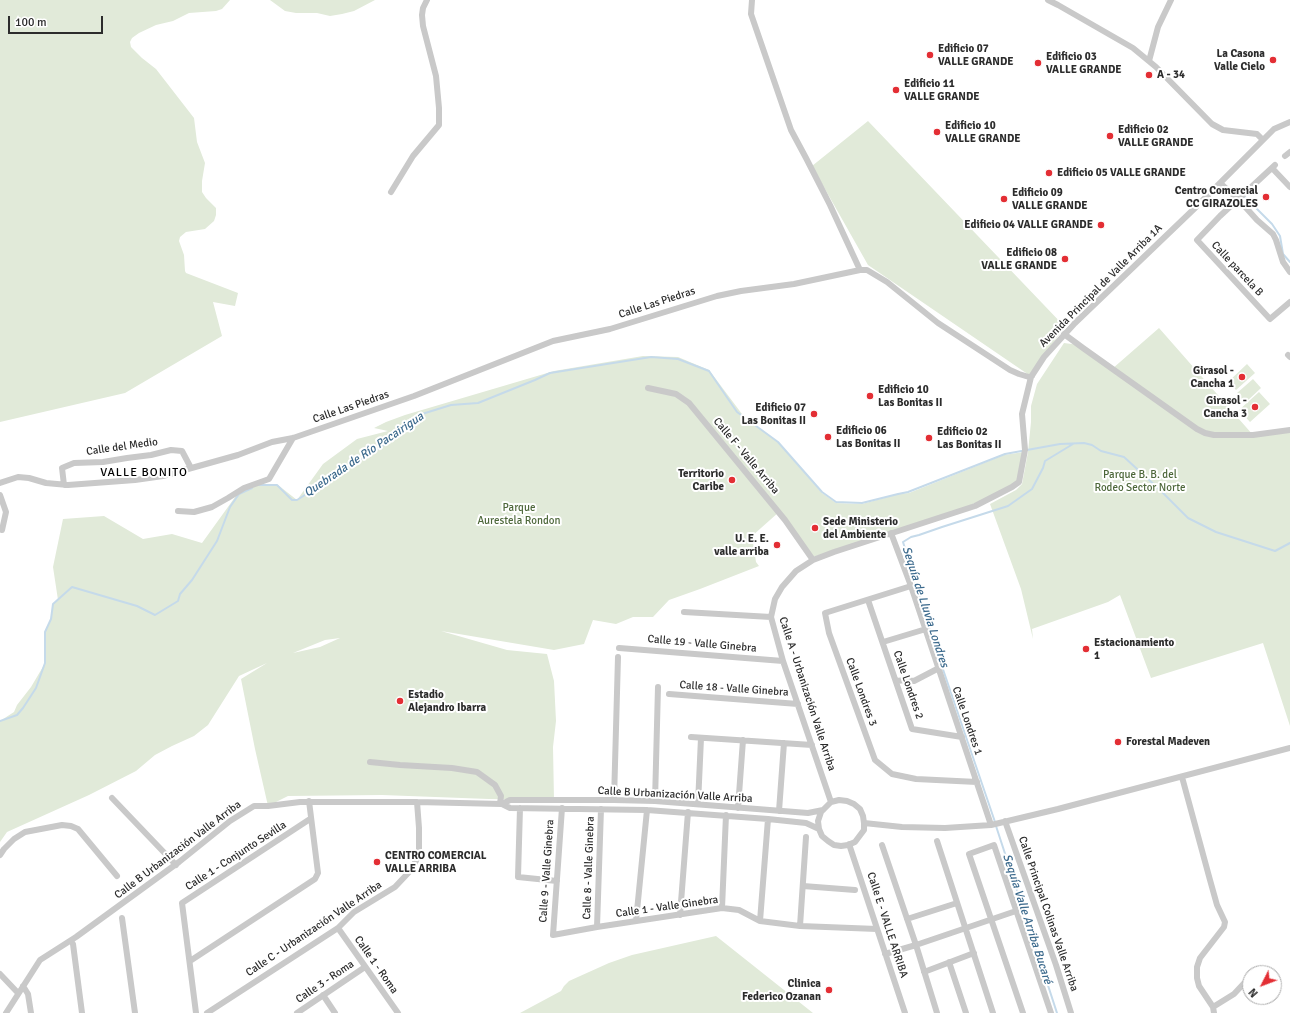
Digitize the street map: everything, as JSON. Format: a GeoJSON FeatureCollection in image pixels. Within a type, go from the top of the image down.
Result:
{"type":"FeatureCollection","features":[{"type":"Feature","properties":{"kind":"street"},"geometry":{"type":"LineString","coordinates":[[391,192],[413,156],[439,125],[436,76],[422,20],[423,8],[427,0]]}},
{"type":"Feature","properties":{"kind":"street"},"geometry":{"type":"LineString","coordinates":[[752,0],[751,14],[791,130],[830,205],[860,270],[867,270],[887,282],[938,323],[1010,370],[1029,377],[1032,376]]}},
{"type":"Feature","properties":{"kind":"street"},"geometry":{"type":"LineString","coordinates":[[1048,0],[1133,48],[1156,66],[1212,124],[1223,130],[1257,134],[1263,140]]}},
{"type":"Feature","properties":{"kind":"street"},"geometry":{"type":"LineString","coordinates":[[1149,61],[1158,27],[1164,11],[1171,0]]}},
{"type":"Feature","properties":{"kind":"street","name":"Avenida Principal de Valle Arriba 1A"},"geometry":{"type":"LineString","coordinates":[[813,560],[975,506],[1012,488],[1019,482],[1025,450],[1022,414],[1032,376],[1044,357],[1064,334],[1274,129],[1290,122]]}},
{"type":"Feature","properties":{"kind":"street","name":"Calle parcela B"},"geometry":{"type":"LineString","coordinates":[[1290,187],[1274,167],[1197,240],[1270,319],[1290,302]]}},
{"type":"Feature","properties":{"kind":"street"},"geometry":{"type":"LineString","coordinates":[[1220,183],[1273,234],[1283,262],[1290,272]]}},
{"type":"Feature","properties":{"kind":"street","name":"Calle Las Piedras"},"geometry":{"type":"LineString","coordinates":[[0,483],[18,477],[64,485],[135,480],[164,476],[238,455],[272,442],[293,438],[414,396],[553,341],[610,329],[717,296],[741,291],[794,284],[860,270]]}},
{"type":"Feature","properties":{"kind":"street"},"geometry":{"type":"LineString","coordinates":[[1064,334],[1197,429],[1206,433],[1214,435],[1253,435],[1290,430]]}},
{"type":"Feature","properties":{"kind":"street","name":"Calle F - Valle Arriba"},"geometry":{"type":"LineString","coordinates":[[648,388],[676,394],[689,403],[785,520],[813,560]]}},
{"type":"Feature","properties":{"kind":"street"},"geometry":{"type":"LineString","coordinates":[[178,511],[194,512],[212,507],[244,488],[270,479],[293,438]]}},
{"type":"Feature","properties":{"kind":"street","name":"Calle del Medio"},"geometry":{"type":"LineString","coordinates":[[64,485],[62,468],[74,463],[103,462],[151,455],[171,450],[182,451],[191,468]]}},
{"type":"Feature","properties":{"kind":"street"},"geometry":{"type":"LineString","coordinates":[[0,495],[6,512],[2,530]]}},
{"type":"Feature","properties":{"kind":"street","name":"Calle Londres 1"},"geometry":{"type":"LineString","coordinates":[[891,533],[926,629],[991,825]]}},
{"type":"Feature","properties":{"kind":"street","name":"Calle A - Urbanización Valle Arriba"},"geometry":{"type":"LineString","coordinates":[[813,560],[796,571],[782,587],[775,599],[771,617],[784,661],[831,802]]}},
{"type":"Feature","properties":{"kind":"street","name":"Calle Londres 3"},"geometry":{"type":"LineString","coordinates":[[911,586],[826,613],[829,633],[875,760],[892,774],[916,779],[977,782]]}},
{"type":"Feature","properties":{"kind":"street","name":"Calle Londres 2"},"geometry":{"type":"LineString","coordinates":[[868,600],[912,729],[962,737]]}},
{"type":"Feature","properties":{"kind":"street"},"geometry":{"type":"LineString","coordinates":[[684,612],[771,617]]}},
{"type":"Feature","properties":{"kind":"street"},"geometry":{"type":"LineString","coordinates":[[883,642],[926,629]]}},
{"type":"Feature","properties":{"kind":"street","name":"Calle 19 - Valle Ginebra"},"geometry":{"type":"LineString","coordinates":[[619,648],[784,661]]}},
{"type":"Feature","properties":{"kind":"street"},"geometry":{"type":"LineString","coordinates":[[614,800],[618,657]]}},
{"type":"Feature","properties":{"kind":"street"},"geometry":{"type":"LineString","coordinates":[[896,681],[914,681],[939,668]]}},
{"type":"Feature","properties":{"kind":"street"},"geometry":{"type":"LineString","coordinates":[[655,801],[658,687]]}},
{"type":"Feature","properties":{"kind":"street","name":"Calle 18 - Valle Ginebra"},"geometry":{"type":"LineString","coordinates":[[669,694],[798,704]]}},
{"type":"Feature","properties":{"kind":"street"},"geometry":{"type":"LineString","coordinates":[[691,737],[812,745]]}},
{"type":"Feature","properties":{"kind":"street"},"geometry":{"type":"LineString","coordinates":[[698,804],[701,738]]}},
{"type":"Feature","properties":{"kind":"street"},"geometry":{"type":"LineString","coordinates":[[738,808],[743,740]]}},
{"type":"Feature","properties":{"kind":"street"},"geometry":{"type":"LineString","coordinates":[[779,811],[784,743]]}},
{"type":"Feature","properties":{"kind":"street"},"geometry":{"type":"LineString","coordinates":[[864,823],[902,827],[945,828],[991,825],[1058,809],[1290,748]]}},
{"type":"Feature","properties":{"kind":"street"},"geometry":{"type":"LineString","coordinates":[[370,762],[452,768],[477,772],[496,785],[501,796],[501,804]]}},
{"type":"Feature","properties":{"kind":"street"},"geometry":{"type":"LineString","coordinates":[[1182,777],[1217,905],[1225,922],[1224,927],[1200,958],[1197,967],[1199,986],[1214,1010],[1242,986]]}},
{"type":"Feature","properties":{"kind":"street"},"geometry":{"type":"LineString","coordinates":[[112,798],[176,865]]}},
{"type":"Feature","properties":{"kind":"street","name":"Calle B Urbanización Valle Arriba"},"geometry":{"type":"LineString","coordinates":[[501,804],[510,800],[614,800],[655,801],[808,813],[823,810]]}},
{"type":"Feature","properties":{"kind":"street"},"geometry":{"type":"LineString","coordinates":[[847,800],[860,810],[863,816],[864,830],[855,842],[841,846],[834,845],[822,836],[819,829],[819,818],[823,810],[831,802],[847,800]]}},
{"type":"Feature","properties":{"kind":"street"},"geometry":{"type":"LineString","coordinates":[[190,961],[315,879],[318,873],[310,819],[309,801]]}},
{"type":"Feature","properties":{"kind":"street","name":"Calle B Urbanización Valle Arriba"},"geometry":{"type":"LineString","coordinates":[[6,1013],[40,960],[76,937],[176,865],[230,821],[254,806],[268,806],[309,801],[501,804],[510,808],[647,810],[768,818],[806,824],[819,829]]}},
{"type":"Feature","properties":{"kind":"street","name":"Calle C - Urbanización Valle Arriba"},"geometry":{"type":"LineString","coordinates":[[207,1013],[338,928],[354,912],[395,887],[412,870],[419,855],[419,828],[416,802]]}},
{"type":"Feature","properties":{"kind":"street"},"geometry":{"type":"LineString","coordinates":[[520,808],[518,877],[557,880]]}},
{"type":"Feature","properties":{"kind":"street","name":"Calle 9 - Valle Ginebra"},"geometry":{"type":"LineString","coordinates":[[553,935],[562,808]]}},
{"type":"Feature","properties":{"kind":"street","name":"Calle 8 - Valle Ginebra"},"geometry":{"type":"LineString","coordinates":[[597,927],[601,809]]}},
{"type":"Feature","properties":{"kind":"street"},"geometry":{"type":"LineString","coordinates":[[636,921],[647,810]]}},
{"type":"Feature","properties":{"kind":"street"},"geometry":{"type":"LineString","coordinates":[[680,914],[688,812]]}},
{"type":"Feature","properties":{"kind":"street"},"geometry":{"type":"LineString","coordinates":[[722,908],[726,815]]}},
{"type":"Feature","properties":{"kind":"street"},"geometry":{"type":"LineString","coordinates":[[760,921],[768,818]]}},
{"type":"Feature","properties":{"kind":"street","name":"Calle 1 - Conjunto Sevilla"},"geometry":{"type":"LineString","coordinates":[[196,1013],[182,903],[310,819]]}},
{"type":"Feature","properties":{"kind":"street","name":"Calle Principal Colinas Valle Arriba"},"geometry":{"type":"LineString","coordinates":[[1005,821],[1056,965],[1070,1013]]}},
{"type":"Feature","properties":{"kind":"street"},"geometry":{"type":"LineString","coordinates":[[0,855],[14,839],[25,832],[62,825],[71,826],[78,829],[117,876]]}},
{"type":"Feature","properties":{"kind":"street"},"geometry":{"type":"LineString","coordinates":[[800,926],[806,837]]}},
{"type":"Feature","properties":{"kind":"street"},"geometry":{"type":"LineString","coordinates":[[937,841],[993,1013]]}},
{"type":"Feature","properties":{"kind":"street","name":"Calle E - VALLE ARRIBA"},"geometry":{"type":"LineString","coordinates":[[849,844],[905,1013]]}},
{"type":"Feature","properties":{"kind":"street"},"geometry":{"type":"LineString","coordinates":[[882,845],[937,1013]]}},
{"type":"Feature","properties":{"kind":"street"},"geometry":{"type":"LineString","coordinates":[[1023,1013],[969,854],[994,845],[1051,1013]]}},
{"type":"Feature","properties":{"kind":"street"},"geometry":{"type":"LineString","coordinates":[[803,886],[855,890]]}},
{"type":"Feature","properties":{"kind":"street"},"geometry":{"type":"LineString","coordinates":[[907,919],[957,903]]}},
{"type":"Feature","properties":{"kind":"street","name":"Calle 1 - Valle Ginebra"},"geometry":{"type":"LineString","coordinates":[[553,935],[722,908],[739,910],[760,921],[800,926],[877,929]]}},
{"type":"Feature","properties":{"kind":"street"},"geometry":{"type":"LineString","coordinates":[[886,954],[1016,911]]}},
{"type":"Feature","properties":{"kind":"street"},"geometry":{"type":"LineString","coordinates":[[122,918],[135,1013]]}},
{"type":"Feature","properties":{"kind":"street","name":"Calle 1 - Roma"},"geometry":{"type":"LineString","coordinates":[[338,928],[398,1013]]}},
{"type":"Feature","properties":{"kind":"street"},"geometry":{"type":"LineString","coordinates":[[73,944],[82,1013]]}},
{"type":"Feature","properties":{"kind":"street"},"geometry":{"type":"LineString","coordinates":[[924,972],[974,953]]}},
{"type":"Feature","properties":{"kind":"street"},"geometry":{"type":"LineString","coordinates":[[949,962],[966,1013]]}},
{"type":"Feature","properties":{"kind":"street","name":"Calle 3 - Roma"},"geometry":{"type":"LineString","coordinates":[[297,1013],[365,967]]}},
{"type":"Feature","properties":{"kind":"street"},"geometry":{"type":"LineString","coordinates":[[0,974],[18,993]]}},
{"type":"Feature","properties":{"kind":"street"},"geometry":{"type":"LineString","coordinates":[[23,986],[28,994],[31,1013]]}},
{"type":"Feature","properties":{"kind":"street"},"geometry":{"type":"LineString","coordinates":[[323,995],[335,1013]]}},
{"type":"Feature","properties":{"kind":"green space"},"geometry":{"type":"Polygon","coordinates":[[[0,0],[230,0],[222,9],[216,11],[189,13],[173,21],[156,25],[139,33],[132,38],[130,42],[131,47],[156,69],[194,118],[197,142],[205,163],[202,192],[216,208],[214,221],[205,229],[186,232],[180,237],[179,241],[184,255],[185,271],[186,273],[238,293],[235,306],[213,302],[222,336],[125,393],[0,422],[0,0]]]}},
{"type":"Feature","properties":{"kind":"green space"},"geometry":{"type":"Polygon","coordinates":[[[270,0],[375,0],[354,11],[330,16],[317,13],[296,13],[285,11],[270,0]]]}},
{"type":"Feature","properties":{"kind":"green space"},"geometry":{"type":"Polygon","coordinates":[[[868,121],[1065,327],[1029,375],[868,265],[812,166],[868,121]]]}},
{"type":"Feature","properties":{"kind":"green space","name":"Parque B. B. del Rodeo Sector Norte"},"geometry":{"type":"Polygon","coordinates":[[[1159,328],[1253,435],[1290,430],[1290,726],[1263,643],[1151,678],[1120,595],[1108,602],[1032,629],[1033,639],[1021,589],[990,504],[1016,490],[1022,484],[1028,452],[1031,406],[1037,384],[1064,343],[1079,345],[1112,369],[1159,328]]]}},
{"type":"Feature","properties":{"kind":"green space","name":"Parque Aurestela Rondon"},"geometry":{"type":"Polygon","coordinates":[[[643,356],[678,357],[709,370],[745,418],[778,442],[822,493],[836,503],[862,504],[899,494],[909,493],[1004,455],[1024,452],[1018,481],[1012,486],[962,509],[813,557],[779,512],[752,536],[756,562],[759,566],[669,600],[653,617],[633,617],[616,624],[593,620],[584,644],[554,650],[441,631],[507,650],[547,654],[554,681],[556,721],[553,747],[554,800],[382,795],[288,796],[268,806],[241,679],[267,663],[239,676],[208,725],[194,736],[155,755],[136,771],[89,795],[7,832],[0,842],[0,721],[14,712],[17,705],[31,687],[44,665],[45,632],[51,619],[53,604],[58,600],[53,567],[63,519],[104,516],[143,539],[172,534],[202,543],[238,493],[257,484],[278,485],[297,500],[323,464],[357,439],[388,431],[374,428],[405,415],[554,371],[643,356]],[[340,638],[325,640],[293,653],[320,647],[340,638]]]}},
{"type":"Feature","properties":{"kind":"green space","name":"Girasol - Cancha 1"},"geometry":{"type":"Polygon","coordinates":[[[1247,364],[1255,373],[1236,390],[1228,382],[1247,364]]]}},
{"type":"Feature","properties":{"kind":"green space"},"geometry":{"type":"Polygon","coordinates":[[[1253,379],[1261,388],[1245,403],[1237,393],[1253,379]]]}},
{"type":"Feature","properties":{"kind":"green space","name":"Girasol - Cancha 3"},"geometry":{"type":"Polygon","coordinates":[[[1259,392],[1270,404],[1250,422],[1239,410],[1259,392]]]}},
{"type":"Feature","properties":{"kind":"green space"},"geometry":{"type":"Polygon","coordinates":[[[716,936],[813,1013],[520,1013],[561,991],[569,981],[609,963],[632,955],[716,936]]]}},
{"type":"Feature","properties":{"kind":"waterway"},"geometry":{"type":"LineString","coordinates":[[1244,197],[1272,224],[1280,236],[1283,254],[1290,262]]}},
{"type":"Feature","properties":{"kind":"waterway","name":"Quebrada de Río Pacairigua"},"geometry":{"type":"LineString","coordinates":[[258,485],[277,485],[292,500],[297,500],[381,447],[413,419],[422,414],[451,405],[478,403],[550,373],[651,357],[678,359],[709,371],[737,412],[778,442],[822,492],[836,502],[862,503],[908,492],[1005,454],[1060,444],[1084,443],[1092,445],[1101,451],[1124,457],[1188,518],[1216,532],[1275,551],[1290,543]]}},
{"type":"Feature","properties":{"kind":"waterway","name":"Sequía de Lluvia Londres"},"geometry":{"type":"LineString","coordinates":[[995,822],[933,640],[903,542],[911,537],[1008,506],[1032,489],[1045,461],[1073,444]]}},
{"type":"Feature","properties":{"kind":"waterway","name":"Quebrada de Río Pacairigua"},"geometry":{"type":"LineString","coordinates":[[0,721],[17,715],[36,688],[45,663],[45,632],[51,619],[53,604],[72,587],[137,606],[155,615],[178,601],[180,594],[192,580],[217,541],[230,507],[239,494],[252,488]]}},
{"type":"Feature","properties":{"kind":"waterway","name":"Sequía Valle Arriba Bucaré"},"geometry":{"type":"LineString","coordinates":[[996,826],[1057,1013]]}},
{"type":"Feature","properties":{"kind":"place","name":"Edificio 07 VALLE GRANDE"},"geometry":{"type":"Point","coordinates":[930,55]}},
{"type":"Feature","properties":{"kind":"place","name":"La Casona Valle Cielo"},"geometry":{"type":"Point","coordinates":[1273,60]}},
{"type":"Feature","properties":{"kind":"place","name":"Edificio 03 VALLE GRANDE"},"geometry":{"type":"Point","coordinates":[1038,63]}},
{"type":"Feature","properties":{"kind":"place","name":"A - 34"},"geometry":{"type":"Point","coordinates":[1149,75]}},
{"type":"Feature","properties":{"kind":"place","name":"Edificio 11 VALLE GRANDE"},"geometry":{"type":"Point","coordinates":[896,90]}},
{"type":"Feature","properties":{"kind":"place","name":"Edificio 10 VALLE GRANDE"},"geometry":{"type":"Point","coordinates":[937,132]}},
{"type":"Feature","properties":{"kind":"place","name":"Edificio 02 VALLE GRANDE"},"geometry":{"type":"Point","coordinates":[1110,136]}},
{"type":"Feature","properties":{"kind":"place","name":"Edificio 05 VALLE GRANDE"},"geometry":{"type":"Point","coordinates":[1049,173]}},
{"type":"Feature","properties":{"kind":"place","name":"Centro Comercial CC GIRAZOLES"},"geometry":{"type":"Point","coordinates":[1266,197]}},
{"type":"Feature","properties":{"kind":"place","name":"Edificio 09 VALLE GRANDE"},"geometry":{"type":"Point","coordinates":[1004,199]}},
{"type":"Feature","properties":{"kind":"place","name":"Edificio 04 VALLE GRANDE"},"geometry":{"type":"Point","coordinates":[1101,225]}},
{"type":"Feature","properties":{"kind":"place","name":"Edificio 08 VALLE GRANDE"},"geometry":{"type":"Point","coordinates":[1065,259]}},
{"type":"Feature","properties":{"kind":"place","name":"Girasol - Cancha 1"},"geometry":{"type":"Point","coordinates":[1242,377]}},
{"type":"Feature","properties":{"kind":"place","name":"Edificio 10 Las Bonitas II"},"geometry":{"type":"Point","coordinates":[870,396]}},
{"type":"Feature","properties":{"kind":"place","name":"Girasol - Cancha 3"},"geometry":{"type":"Point","coordinates":[1255,407]}},
{"type":"Feature","properties":{"kind":"place","name":"Edificio 07 Las Bonitas II"},"geometry":{"type":"Point","coordinates":[814,414]}},
{"type":"Feature","properties":{"kind":"place","name":"Edificio 06 Las Bonitas II"},"geometry":{"type":"Point","coordinates":[828,437]}},
{"type":"Feature","properties":{"kind":"place","name":"Edificio 02 Las Bonitas II"},"geometry":{"type":"Point","coordinates":[929,438]}},
{"type":"Feature","properties":{"kind":"place","name":"Territorio Caribe"},"geometry":{"type":"Point","coordinates":[732,480]}},
{"type":"Feature","properties":{"kind":"place","name":"Sede Ministerio del Ambiente"},"geometry":{"type":"Point","coordinates":[815,528]}},
{"type":"Feature","properties":{"kind":"place","name":"U. E. E. valle arriba"},"geometry":{"type":"Point","coordinates":[777,545]}},
{"type":"Feature","properties":{"kind":"place","name":"Estacionamiento 1"},"geometry":{"type":"Point","coordinates":[1086,649]}},
{"type":"Feature","properties":{"kind":"place","name":"Estadio Alejandro Ibarra"},"geometry":{"type":"Point","coordinates":[400,701]}},
{"type":"Feature","properties":{"kind":"place","name":"Forestal Madeven"},"geometry":{"type":"Point","coordinates":[1118,742]}},
{"type":"Feature","properties":{"kind":"place","name":"CENTRO COMERCIAL VALLE ARRIBA"},"geometry":{"type":"Point","coordinates":[377,862]}},
{"type":"Feature","properties":{"kind":"place","name":"Clinica Federico Ozanan"},"geometry":{"type":"Point","coordinates":[829,990]}},
{"type":"Feature","properties":{"kind":"district","name":"VALLE BONITO"},"geometry":{"type":"Point","coordinates":[144,473]}}]}
